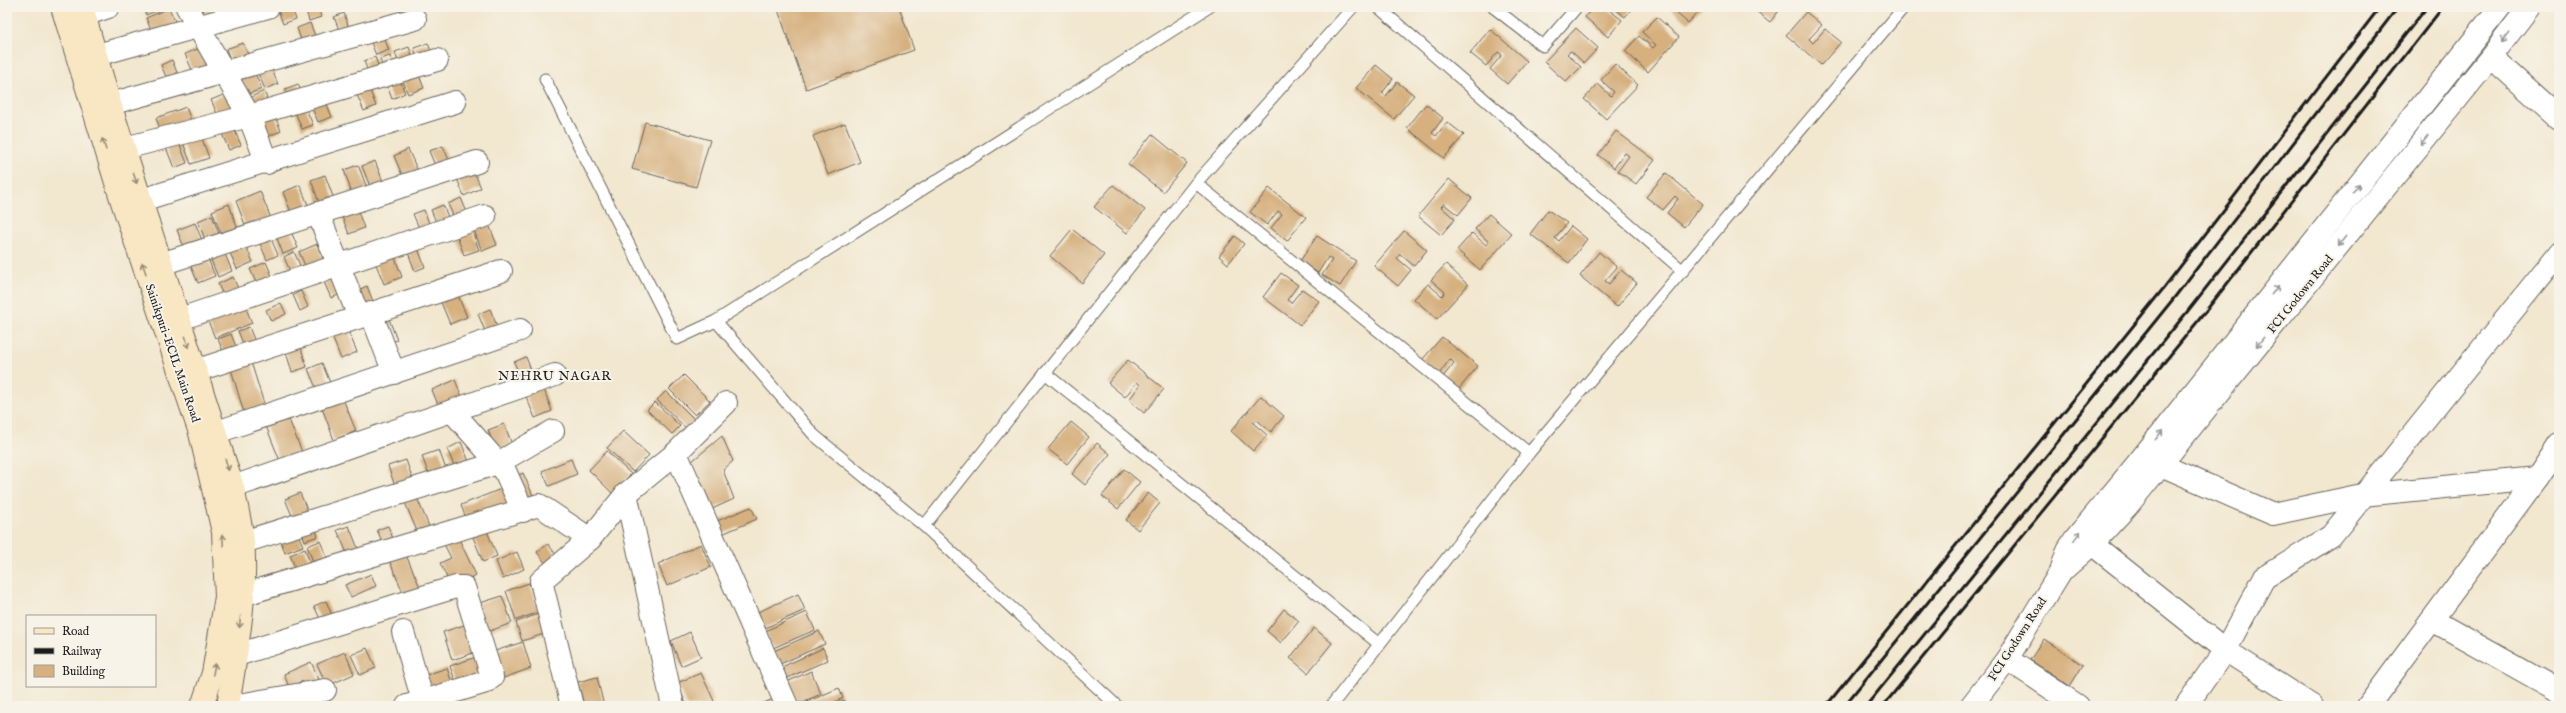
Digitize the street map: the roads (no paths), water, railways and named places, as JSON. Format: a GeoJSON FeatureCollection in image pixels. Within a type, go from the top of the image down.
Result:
{"type":"FeatureCollection","features":[{"type":"Feature","properties":{"kind":"main road","name":"Sainikpuri-ECIL Main Road"},"geometry":{"type":"LineString","coordinates":[[62,7],[122,202],[200,434],[223,532],[226,597],[213,673],[202,706]]}},
{"type":"Feature","properties":{"kind":"main road","name":"Sainikpuri-ECIL Main Road"},"geometry":{"type":"LineString","coordinates":[[83,11],[110,104],[142,200],[195,370],[217,432],[233,487],[243,542],[242,595],[236,655],[228,706]]}},
{"type":"Feature","properties":{"kind":"street"},"geometry":{"type":"LineString","coordinates":[[83,11],[108,7]]}},
{"type":"Feature","properties":{"kind":"street"},"geometry":{"type":"LineString","coordinates":[[187,7],[198,28],[226,72],[249,116],[267,163]]}},
{"type":"Feature","properties":{"kind":"street"},"geometry":{"type":"LineString","coordinates":[[97,55],[198,28],[268,7]]}},
{"type":"Feature","properties":{"kind":"street","name":"FCI Godown Road"},"geometry":{"type":"LineString","coordinates":[[1971,706],[2007,659],[2061,571],[2068,550],[2101,505],[2142,458],[2500,7]]}},
{"type":"Feature","properties":{"kind":"street","name":"FCI Godown Road"},"geometry":{"type":"LineString","coordinates":[[2061,571],[2092,544],[2161,465],[2491,57],[2528,7]]}},
{"type":"Feature","properties":{"kind":"street"},"geometry":{"type":"LineString","coordinates":[[110,104],[415,19]]}},
{"type":"Feature","properties":{"kind":"street"},"geometry":{"type":"LineString","coordinates":[[2491,57],[2559,118]]}},
{"type":"Feature","properties":{"kind":"street"},"geometry":{"type":"LineString","coordinates":[[125,148],[249,116],[437,60]]}},
{"type":"Feature","properties":{"kind":"street"},"geometry":{"type":"LineString","coordinates":[[142,200],[267,163],[454,102]]}},
{"type":"Feature","properties":{"kind":"street"},"geometry":{"type":"LineString","coordinates":[[2387,148],[2407,161]]}},
{"type":"Feature","properties":{"kind":"street"},"geometry":{"type":"LineString","coordinates":[[161,264],[477,162]]}},
{"type":"Feature","properties":{"kind":"street"},"geometry":{"type":"LineString","coordinates":[[318,213],[339,265],[394,373]]}},
{"type":"Feature","properties":{"kind":"street"},"geometry":{"type":"LineString","coordinates":[[180,319],[485,216]]}},
{"type":"Feature","properties":{"kind":"street"},"geometry":{"type":"LineString","coordinates":[[2186,706],[2225,650],[2264,578],[2332,536],[2362,495],[2559,252]]}},
{"type":"Feature","properties":{"kind":"street"},"geometry":{"type":"LineString","coordinates":[[195,370],[502,271]]}},
{"type":"Feature","properties":{"kind":"street"},"geometry":{"type":"LineString","coordinates":[[217,432],[520,330]]}},
{"type":"Feature","properties":{"kind":"street"},"geometry":{"type":"LineString","coordinates":[[233,487],[554,375]]}},
{"type":"Feature","properties":{"kind":"street"},"geometry":{"type":"LineString","coordinates":[[572,706],[541,581],[590,539],[626,494],[676,453],[726,403]]}},
{"type":"Feature","properties":{"kind":"street"},"geometry":{"type":"LineString","coordinates":[[452,411],[505,471],[524,511]]}},
{"type":"Feature","properties":{"kind":"street"},"geometry":{"type":"LineString","coordinates":[[243,542],[498,463],[553,431]]}},
{"type":"Feature","properties":{"kind":"street"},"geometry":{"type":"LineString","coordinates":[[2368,706],[2537,478],[2559,445]]}},
{"type":"Feature","properties":{"kind":"street"},"geometry":{"type":"LineString","coordinates":[[676,453],[787,706]]}},
{"type":"Feature","properties":{"kind":"street"},"geometry":{"type":"LineString","coordinates":[[2161,465],[2273,514],[2362,495],[2537,478]]}},
{"type":"Feature","properties":{"kind":"street"},"geometry":{"type":"LineString","coordinates":[[626,494],[673,706]]}},
{"type":"Feature","properties":{"kind":"street"},"geometry":{"type":"LineString","coordinates":[[242,595],[524,511],[539,505],[590,539]]}},
{"type":"Feature","properties":{"kind":"street"},"geometry":{"type":"LineString","coordinates":[[2092,544],[2225,650],[2312,706]]}},
{"type":"Feature","properties":{"kind":"street"},"geometry":{"type":"LineString","coordinates":[[236,655],[456,587],[464,587],[492,677],[486,682],[415,704],[403,632]]}},
{"type":"Feature","properties":{"kind":"street"},"geometry":{"type":"LineString","coordinates":[[2432,620],[2559,691]]}},
{"type":"Feature","properties":{"kind":"street"},"geometry":{"type":"LineString","coordinates":[[2007,659],[2078,706]]}},
{"type":"Feature","properties":{"kind":"street"},"geometry":{"type":"LineString","coordinates":[[233,706],[325,690]]}},
{"type":"Feature","properties":{"kind":"lane"},"geometry":{"type":"LineString","coordinates":[[544,79],[677,339],[716,321],[1208,7]]}},
{"type":"Feature","properties":{"kind":"lane"},"geometry":{"type":"LineString","coordinates":[[924,526],[1196,183],[1353,7]]}},
{"type":"Feature","properties":{"kind":"lane"},"geometry":{"type":"LineString","coordinates":[[1378,7],[1683,271]]}},
{"type":"Feature","properties":{"kind":"lane"},"geometry":{"type":"LineString","coordinates":[[1493,7],[1543,46],[1577,7]]}},
{"type":"Feature","properties":{"kind":"lane"},"geometry":{"type":"LineString","coordinates":[[1331,706],[1529,453],[1904,7]]}},
{"type":"Feature","properties":{"kind":"lane"},"geometry":{"type":"LineString","coordinates":[[1196,183],[1529,453]]}},
{"type":"Feature","properties":{"kind":"lane"},"geometry":{"type":"LineString","coordinates":[[716,321],[814,435],[924,526],[1117,706]]}},
{"type":"Feature","properties":{"kind":"lane"},"geometry":{"type":"LineString","coordinates":[[1045,373],[1379,644]]}},
{"type":"Feature","properties":{"kind":"railway"},"geometry":{"type":"LineString","coordinates":[[1826,706],[2163,289],[2380,7]]}},
{"type":"Feature","properties":{"kind":"railway"},"geometry":{"type":"LineString","coordinates":[[1844,706],[2174,298],[2398,7]]}},
{"type":"Feature","properties":{"kind":"railway"},"geometry":{"type":"LineString","coordinates":[[1866,706],[2187,312],[2427,7]]}},
{"type":"Feature","properties":{"kind":"railway"},"geometry":{"type":"LineString","coordinates":[[1883,706],[2198,321],[2443,7]]}},
{"type":"Feature","properties":{"kind":"district","name":"NEHRU NAGAR"},"geometry":{"type":"Point","coordinates":[555,375]}}]}
